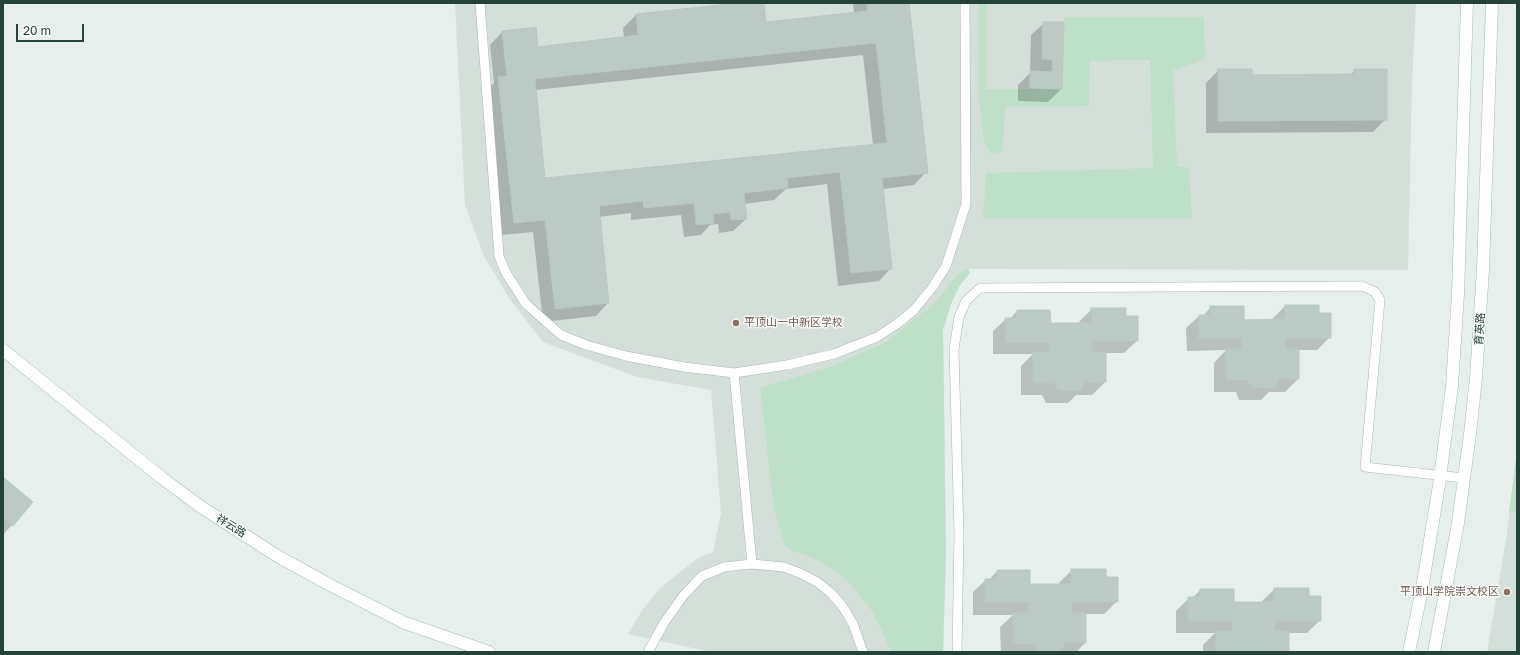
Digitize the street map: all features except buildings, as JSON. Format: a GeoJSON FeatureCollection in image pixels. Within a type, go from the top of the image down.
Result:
{"type":"FeatureCollection","features":[{"type":"Feature","properties":{"kind":"street"},"geometry":{"type":"LineString","coordinates":[[1409,652],[1422,589],[1452,386],[1458,294],[1467,3]]}},
{"type":"Feature","properties":{"kind":"street","name":"育英路"},"geometry":{"type":"LineString","coordinates":[[1434,652],[1452,557],[1464,478],[1470,434],[1480,325],[1492,3]]}},
{"type":"Feature","properties":{"kind":"street","name":"祥云路"},"geometry":{"type":"LineString","coordinates":[[3,350],[201,508],[279,557],[330,585],[405,622],[489,652]]}},
{"type":"Feature","properties":{"kind":"lane"},"geometry":{"type":"LineString","coordinates":[[480,3],[500,256],[506,273],[526,304],[561,335],[586,345],[626,356],[684,367],[734,373],[787,366],[834,354],[876,337],[914,310],[932,288],[946,266],[966,204],[965,3]]}},
{"type":"Feature","properties":{"kind":"lane"},"geometry":{"type":"LineString","coordinates":[[957,652],[959,534],[954,349],[959,317],[966,301],[980,288],[1362,286],[1375,292],[1380,300],[1365,467],[1464,478]]}},
{"type":"Feature","properties":{"kind":"lane"},"geometry":{"type":"LineString","coordinates":[[734,373],[752,564]]}},
{"type":"Feature","properties":{"kind":"lane"},"geometry":{"type":"LineString","coordinates":[[648,652],[664,622],[682,596],[702,576],[724,567],[752,564],[783,567],[800,573],[817,582],[843,607],[853,624],[863,652]]}},
{"type":"Feature","properties":{"kind":"shaded area","name":"平顶山一中新区学校"},"geometry":{"type":"Polygon","coordinates":[[[455,3],[1416,3],[1412,83],[1408,270],[969,269],[970,273],[960,285],[952,301],[943,330],[946,553],[943,652],[711,652],[628,634],[643,609],[660,588],[698,558],[713,552],[721,513],[711,390],[637,377],[543,342],[509,298],[484,256],[465,205],[455,3]]]}},
{"type":"Feature","properties":{"kind":"shaded area","name":"平顶山学院崇文校区"},"geometry":{"type":"Polygon","coordinates":[[[1517,451],[1517,652],[1487,652],[1507,533],[1517,451]]]}},
{"type":"Feature","properties":{"kind":"green space"},"geometry":{"type":"Polygon","coordinates":[[[979,3],[987,3],[986,89],[1062,89],[1064,17],[1204,17],[1205,59],[1173,71],[1177,166],[1189,168],[1192,219],[983,219],[986,173],[1153,168],[1150,60],[1090,61],[1089,106],[1005,107],[1003,151],[991,154],[984,143],[979,98],[979,3]]]}},
{"type":"Feature","properties":{"kind":"green space"},"geometry":{"type":"Polygon","coordinates":[[[968,269],[970,273],[960,285],[952,301],[943,330],[946,553],[943,652],[891,652],[872,611],[848,581],[830,567],[813,558],[792,551],[784,544],[774,508],[760,388],[833,366],[886,342],[937,301],[951,282],[961,272],[968,269]]]}},
{"type":"Feature","properties":{"kind":"green space"},"geometry":{"type":"Polygon","coordinates":[[[1517,451],[1517,511],[1509,512],[1517,451]]]}},
{"type":"Feature","properties":{"kind":"place","name":"平顶山一中新区学校"},"geometry":{"type":"Point","coordinates":[736,323]}},
{"type":"Feature","properties":{"kind":"place","name":"平顶山学院崇文校区"},"geometry":{"type":"Point","coordinates":[1507,592]}}]}
